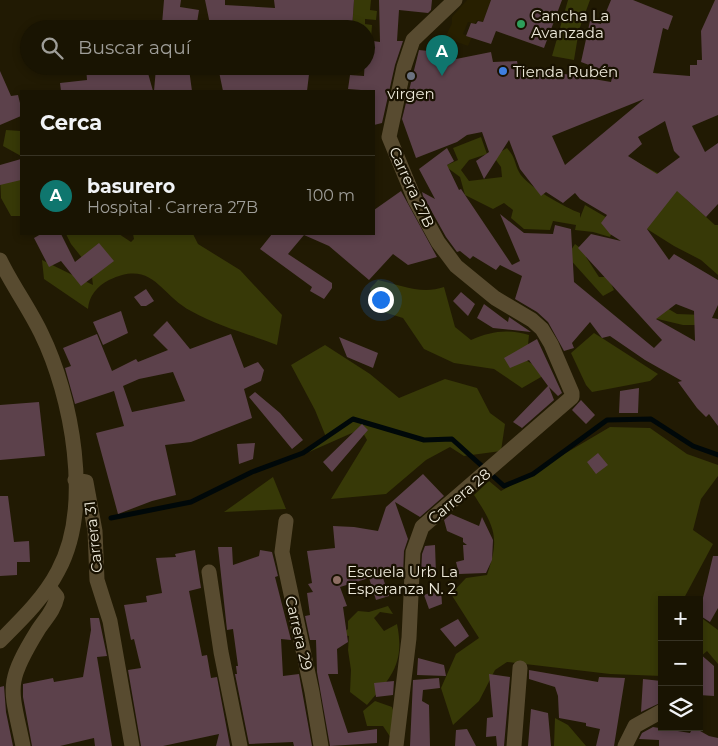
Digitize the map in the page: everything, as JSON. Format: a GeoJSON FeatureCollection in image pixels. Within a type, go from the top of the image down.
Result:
{"type":"FeatureCollection","features":[{"type":"Feature","properties":{"kind":"street","name":"Carrera 27B"},"geometry":{"type":"LineString","coordinates":[[455,0],[413,40],[404,67],[389,137],[415,200],[438,242],[456,266],[496,298],[532,320],[542,329],[551,344],[572,397]]}},
{"type":"Feature","properties":{"kind":"street","name":"Carrera 31"},"geometry":{"type":"LineString","coordinates":[[0,260],[41,332],[59,378],[74,446],[75,480],[86,482],[94,531],[97,580],[110,621],[132,746]]}},
{"type":"Feature","properties":{"kind":"street","name":"Carrera 28"},"geometry":{"type":"LineString","coordinates":[[399,743],[408,647],[413,552],[422,527],[572,397]]}},
{"type":"Feature","properties":{"kind":"street"},"geometry":{"type":"LineString","coordinates":[[0,641],[49,587],[64,558],[76,517],[75,480]]}},
{"type":"Feature","properties":{"kind":"street","name":"Carrera 29"},"geometry":{"type":"LineString","coordinates":[[286,520],[282,552],[312,692],[321,746]]}},
{"type":"Feature","properties":{"kind":"street"},"geometry":{"type":"LineString","coordinates":[[209,572],[221,652],[240,746]]}},
{"type":"Feature","properties":{"kind":"street"},"geometry":{"type":"LineString","coordinates":[[23,746],[13,701],[13,682],[23,654],[54,609],[56,597],[49,587]]}},
{"type":"Feature","properties":{"kind":"street"},"geometry":{"type":"LineString","coordinates":[[514,746],[520,668]]}},
{"type":"Feature","properties":{"kind":"street"},"geometry":{"type":"LineString","coordinates":[[625,746],[636,726],[658,713]]}},
{"type":"Feature","properties":{"kind":"shaded area"},"geometry":{"type":"Polygon","coordinates":[[[354,0],[371,0],[370,10],[377,11],[376,20],[353,20],[354,0]]]}},
{"type":"Feature","properties":{"kind":"shaded area"},"geometry":{"type":"Polygon","coordinates":[[[467,0],[491,0],[483,22],[477,20],[475,24],[468,22],[463,34],[472,37],[468,46],[445,38],[452,23],[452,17],[467,0]]]}},
{"type":"Feature","properties":{"kind":"shaded area"},"geometry":{"type":"Polygon","coordinates":[[[568,0],[590,0],[579,30],[574,60],[552,56],[568,0]]]}},
{"type":"Feature","properties":{"kind":"shaded area"},"geometry":{"type":"Polygon","coordinates":[[[6,130],[20,131],[20,155],[3,146],[6,130]]]}},
{"type":"Feature","properties":{"kind":"shaded area"},"geometry":{"type":"Polygon","coordinates":[[[481,137],[487,154],[469,160],[461,170],[469,181],[502,177],[501,167],[493,156],[507,148],[523,178],[538,190],[556,202],[580,213],[580,218],[585,205],[616,223],[610,237],[593,232],[575,230],[576,225],[553,221],[550,230],[524,229],[511,218],[513,210],[504,203],[493,209],[465,195],[460,177],[445,166],[458,160],[453,148],[481,137]]]}},
{"type":"Feature","properties":{"kind":"shaded area"},"geometry":{"type":"Polygon","coordinates":[[[633,160],[665,177],[687,200],[715,225],[718,225],[718,275],[701,260],[674,246],[628,217],[633,160]]]}},
{"type":"Feature","properties":{"kind":"shaded area"},"geometry":{"type":"Polygon","coordinates":[[[0,175],[20,178],[20,216],[11,216],[1,198],[0,175]]]}},
{"type":"Feature","properties":{"kind":"shaded area"},"geometry":{"type":"Polygon","coordinates":[[[66,235],[120,235],[131,242],[134,239],[133,235],[194,235],[198,244],[240,270],[282,315],[277,345],[222,325],[191,311],[180,304],[155,281],[146,276],[136,274],[124,275],[101,285],[94,292],[88,309],[44,279],[42,260],[93,285],[91,269],[71,244],[66,235]]]}},
{"type":"Feature","properties":{"kind":"shaded area"},"geometry":{"type":"Polygon","coordinates":[[[575,244],[587,253],[586,257],[599,277],[608,277],[614,290],[603,296],[567,256],[575,244]]]}},
{"type":"Feature","properties":{"kind":"shaded area"},"geometry":{"type":"Polygon","coordinates":[[[378,280],[419,290],[444,287],[455,327],[471,340],[500,332],[529,335],[528,345],[522,358],[548,373],[522,388],[494,369],[454,363],[424,349],[403,318],[377,310],[370,289],[378,280]]]}},
{"type":"Feature","properties":{"kind":"shaded area"},"geometry":{"type":"Polygon","coordinates":[[[662,305],[677,314],[704,315],[701,325],[683,325],[645,316],[662,305]]]}},
{"type":"Feature","properties":{"kind":"shaded area"},"geometry":{"type":"Polygon","coordinates":[[[594,333],[658,374],[650,381],[592,392],[586,385],[571,353],[594,333]]]}},
{"type":"Feature","properties":{"kind":"shaded area"},"geometry":{"type":"Polygon","coordinates":[[[325,345],[370,374],[399,398],[445,379],[477,388],[490,413],[505,424],[501,451],[464,456],[450,447],[426,460],[386,494],[331,499],[367,440],[361,429],[309,452],[326,437],[315,410],[291,365],[325,345]]]}},
{"type":"Feature","properties":{"kind":"shaded area"},"geometry":{"type":"Polygon","coordinates":[[[610,427],[650,428],[687,454],[718,465],[718,476],[701,499],[693,530],[713,544],[685,596],[658,596],[658,676],[610,674],[507,662],[495,670],[479,701],[453,725],[441,688],[456,654],[479,638],[451,594],[466,578],[487,575],[493,551],[493,533],[487,516],[474,495],[489,481],[501,491],[610,427]]]}},
{"type":"Feature","properties":{"kind":"shaded area"},"geometry":{"type":"Polygon","coordinates":[[[273,477],[286,509],[224,512],[273,477]]]}},
{"type":"Feature","properties":{"kind":"shaded area"},"geometry":{"type":"Polygon","coordinates":[[[388,606],[393,614],[380,612],[374,618],[384,631],[397,624],[399,638],[398,659],[390,677],[367,705],[350,692],[349,636],[340,635],[348,629],[348,621],[358,611],[369,612],[388,606]]]}},
{"type":"Feature","properties":{"kind":"shaded area"},"geometry":{"type":"Polygon","coordinates":[[[703,619],[718,630],[718,664],[707,651],[703,654],[703,619]]]}},
{"type":"Feature","properties":{"kind":"shaded area"},"geometry":{"type":"Polygon","coordinates":[[[375,701],[392,707],[396,719],[391,738],[383,726],[367,726],[363,711],[375,701]]]}},
{"type":"Feature","properties":{"kind":"shaded area"},"geometry":{"type":"Polygon","coordinates":[[[555,718],[568,725],[586,746],[554,746],[555,718]]]}},
{"type":"Feature","properties":{"kind":"building"},"geometry":{"type":"Polygon","coordinates":[[[164,0],[181,0],[180,7],[199,10],[197,20],[162,20],[164,0]]]}},
{"type":"Feature","properties":{"kind":"building"},"geometry":{"type":"Polygon","coordinates":[[[205,0],[225,0],[225,5],[275,8],[274,0],[354,0],[353,20],[209,20],[205,0]]]}},
{"type":"Feature","properties":{"kind":"building"},"geometry":{"type":"Polygon","coordinates":[[[379,0],[432,0],[431,10],[428,13],[399,10],[397,41],[403,41],[395,65],[382,123],[375,125],[375,90],[348,89],[350,75],[375,75],[375,41],[380,42],[379,0]]]}},
{"type":"Feature","properties":{"kind":"building","name":"Cancha La Avanzada"},"geometry":{"type":"Polygon","coordinates":[[[491,0],[562,0],[544,48],[496,31],[491,44],[466,36],[471,23],[483,22],[491,0]]]}},
{"type":"Feature","properties":{"kind":"building"},"geometry":{"type":"Polygon","coordinates":[[[611,0],[633,0],[673,16],[668,30],[663,28],[653,73],[690,76],[690,65],[697,65],[697,60],[702,60],[701,31],[715,0],[718,0],[718,115],[692,126],[705,152],[718,143],[718,204],[706,217],[677,191],[647,229],[669,260],[674,254],[718,280],[718,305],[712,318],[718,319],[718,426],[709,414],[706,417],[697,408],[678,382],[682,381],[645,360],[610,336],[602,338],[590,322],[572,343],[574,348],[564,351],[548,322],[537,312],[515,299],[522,276],[500,265],[496,270],[473,256],[470,259],[460,251],[457,252],[446,237],[423,196],[422,192],[435,199],[419,169],[447,148],[454,161],[447,165],[459,190],[461,189],[512,265],[520,261],[500,214],[524,233],[553,234],[555,225],[571,229],[574,282],[654,348],[662,340],[578,248],[591,234],[621,241],[610,234],[601,223],[607,215],[580,199],[575,193],[563,203],[546,192],[541,196],[520,169],[509,140],[484,179],[476,161],[489,152],[482,132],[467,135],[457,142],[416,158],[402,119],[419,50],[447,53],[446,61],[491,52],[493,62],[517,61],[518,66],[611,82],[613,74],[581,62],[590,21],[601,24],[611,0]],[[644,99],[552,136],[565,165],[644,99]],[[665,121],[638,137],[642,144],[628,156],[657,174],[680,157],[674,151],[665,121]],[[676,304],[656,319],[695,341],[694,311],[676,304]]]}},
{"type":"Feature","properties":{"kind":"building"},"geometry":{"type":"Polygon","coordinates":[[[0,71],[11,96],[18,95],[20,116],[0,125],[0,71]]]}},
{"type":"Feature","properties":{"kind":"building"},"geometry":{"type":"Polygon","coordinates":[[[87,75],[149,75],[153,90],[61,90],[60,83],[87,80],[87,75]]]}},
{"type":"Feature","properties":{"kind":"building"},"geometry":{"type":"Polygon","coordinates":[[[155,75],[190,75],[192,90],[154,90],[155,75]]]}},
{"type":"Feature","properties":{"kind":"building"},"geometry":{"type":"Polygon","coordinates":[[[220,75],[309,75],[307,90],[223,90],[220,75]]]}},
{"type":"Feature","properties":{"kind":"building"},"geometry":{"type":"Polygon","coordinates":[[[20,159],[20,180],[0,185],[0,165],[20,159]]]}},
{"type":"Feature","properties":{"kind":"building"},"geometry":{"type":"Polygon","coordinates":[[[401,191],[437,257],[408,265],[393,254],[369,280],[329,246],[304,235],[375,235],[375,209],[401,191]]]}},
{"type":"Feature","properties":{"kind":"building"},"geometry":{"type":"Polygon","coordinates":[[[39,235],[62,235],[75,262],[99,243],[114,261],[81,286],[61,261],[49,267],[34,238],[39,235]]]}},
{"type":"Feature","properties":{"kind":"building"},"geometry":{"type":"Polygon","coordinates":[[[271,235],[304,235],[288,254],[332,283],[332,288],[324,299],[310,291],[312,287],[260,249],[271,235]]]}},
{"type":"Feature","properties":{"kind":"building"},"geometry":{"type":"Polygon","coordinates":[[[146,289],[154,301],[146,306],[141,306],[134,297],[146,289]]]}},
{"type":"Feature","properties":{"kind":"building"},"geometry":{"type":"Polygon","coordinates":[[[461,292],[475,304],[468,316],[453,301],[461,292]]]}},
{"type":"Feature","properties":{"kind":"building"},"geometry":{"type":"Polygon","coordinates":[[[484,304],[508,322],[509,317],[531,332],[493,328],[477,318],[484,304]]]}},
{"type":"Feature","properties":{"kind":"building"},"geometry":{"type":"Polygon","coordinates":[[[121,311],[128,333],[103,345],[93,322],[121,311]]]}},
{"type":"Feature","properties":{"kind":"building"},"geometry":{"type":"Polygon","coordinates":[[[167,321],[190,349],[231,334],[244,368],[258,362],[264,370],[261,381],[244,389],[252,418],[191,442],[165,445],[176,495],[152,501],[118,514],[96,433],[124,426],[114,391],[75,404],[65,368],[71,366],[63,348],[97,334],[112,371],[136,359],[138,362],[168,350],[153,335],[167,321]],[[173,372],[139,379],[123,386],[132,412],[185,401],[173,372]]]}},
{"type":"Feature","properties":{"kind":"building"},"geometry":{"type":"Polygon","coordinates":[[[339,337],[378,353],[373,368],[347,357],[339,337]]]}},
{"type":"Feature","properties":{"kind":"building"},"geometry":{"type":"Polygon","coordinates":[[[537,339],[562,393],[558,396],[549,387],[554,400],[522,428],[513,422],[548,386],[529,360],[510,368],[504,358],[537,339]]]}},
{"type":"Feature","properties":{"kind":"building"},"geometry":{"type":"Polygon","coordinates":[[[639,388],[638,413],[619,413],[620,391],[639,388]]]}},
{"type":"Feature","properties":{"kind":"building"},"geometry":{"type":"Polygon","coordinates":[[[255,392],[280,413],[303,440],[292,449],[249,397],[255,392]]]}},
{"type":"Feature","properties":{"kind":"building"},"geometry":{"type":"Polygon","coordinates":[[[581,400],[595,415],[586,424],[572,410],[581,400]]]}},
{"type":"Feature","properties":{"kind":"building"},"geometry":{"type":"Polygon","coordinates":[[[39,402],[45,456],[0,460],[0,405],[39,402]]]}},
{"type":"Feature","properties":{"kind":"building"},"geometry":{"type":"Polygon","coordinates":[[[362,424],[368,430],[332,472],[323,462],[362,424]]]}},
{"type":"Feature","properties":{"kind":"building"},"geometry":{"type":"Polygon","coordinates":[[[255,443],[253,459],[239,464],[237,444],[255,443]]]}},
{"type":"Feature","properties":{"kind":"building"},"geometry":{"type":"Polygon","coordinates":[[[598,453],[608,465],[596,474],[587,462],[598,453]]]}},
{"type":"Feature","properties":{"kind":"building"},"geometry":{"type":"Polygon","coordinates":[[[423,474],[444,496],[420,517],[395,502],[408,539],[404,551],[403,575],[382,575],[389,596],[376,600],[369,578],[340,587],[347,606],[343,607],[348,642],[337,649],[338,674],[328,674],[348,733],[377,729],[377,743],[330,746],[317,672],[316,640],[310,640],[305,616],[310,615],[307,593],[313,592],[308,584],[312,583],[307,551],[335,548],[333,526],[378,531],[386,507],[423,474]]]}},
{"type":"Feature","properties":{"kind":"building"},"geometry":{"type":"Polygon","coordinates":[[[0,496],[8,496],[14,542],[29,541],[30,562],[17,562],[17,575],[0,576],[0,496]]]}},
{"type":"Feature","properties":{"kind":"building"},"geometry":{"type":"Polygon","coordinates":[[[451,514],[479,526],[482,517],[493,540],[492,560],[486,573],[459,574],[456,562],[464,560],[463,545],[467,545],[463,542],[463,538],[447,531],[444,520],[451,514]]]}},
{"type":"Feature","properties":{"kind":"building"},"geometry":{"type":"Polygon","coordinates":[[[435,545],[436,574],[421,575],[422,554],[425,546],[435,545]]]}},
{"type":"Feature","properties":{"kind":"building"},"geometry":{"type":"Polygon","coordinates":[[[218,547],[232,547],[233,565],[259,556],[260,550],[272,552],[278,576],[275,577],[291,640],[281,639],[283,676],[299,674],[312,746],[294,746],[293,742],[249,744],[235,674],[237,674],[236,666],[238,666],[233,629],[227,630],[218,547]]]}},
{"type":"Feature","properties":{"kind":"building"},"geometry":{"type":"Polygon","coordinates":[[[195,550],[201,588],[189,591],[202,656],[207,655],[211,678],[217,677],[230,746],[216,746],[219,734],[163,746],[141,746],[128,670],[141,668],[134,639],[131,640],[124,605],[147,602],[146,596],[162,593],[156,558],[176,557],[175,554],[195,550]]]}},
{"type":"Feature","properties":{"kind":"building"},"geometry":{"type":"Polygon","coordinates":[[[713,556],[718,556],[718,608],[710,622],[703,618],[703,598],[713,556]]]}},
{"type":"Feature","properties":{"kind":"building"},"geometry":{"type":"Polygon","coordinates":[[[441,589],[442,604],[429,609],[424,595],[441,589]]]}},
{"type":"Feature","properties":{"kind":"building"},"geometry":{"type":"Polygon","coordinates":[[[90,618],[99,618],[107,656],[97,657],[112,746],[95,746],[94,738],[60,746],[32,746],[23,697],[23,684],[53,678],[54,682],[83,677],[91,630],[90,618]]]}},
{"type":"Feature","properties":{"kind":"building"},"geometry":{"type":"Polygon","coordinates":[[[458,619],[469,636],[455,647],[440,629],[458,619]]]}},
{"type":"Feature","properties":{"kind":"building"},"geometry":{"type":"Polygon","coordinates":[[[703,656],[714,666],[714,696],[703,695],[703,656]]]}},
{"type":"Feature","properties":{"kind":"building"},"geometry":{"type":"Polygon","coordinates":[[[418,658],[444,665],[446,676],[417,675],[418,658]]]}},
{"type":"Feature","properties":{"kind":"building"},"geometry":{"type":"Polygon","coordinates":[[[529,670],[598,682],[599,677],[625,678],[614,746],[596,746],[600,729],[586,726],[586,723],[559,718],[558,696],[555,687],[529,679],[529,670]]]}},
{"type":"Feature","properties":{"kind":"building"},"geometry":{"type":"Polygon","coordinates":[[[489,674],[510,677],[504,746],[497,746],[496,736],[486,737],[487,718],[493,717],[489,674]]]}},
{"type":"Feature","properties":{"kind":"building"},"geometry":{"type":"Polygon","coordinates":[[[439,678],[440,688],[423,690],[422,701],[429,705],[430,746],[410,746],[413,680],[439,678]]]}},
{"type":"Feature","properties":{"kind":"building"},"geometry":{"type":"Polygon","coordinates":[[[643,679],[658,681],[658,704],[641,712],[643,679]]]}},
{"type":"Feature","properties":{"kind":"building"},"geometry":{"type":"Polygon","coordinates":[[[394,681],[393,695],[376,697],[374,683],[394,681]]]}},
{"type":"Feature","properties":{"kind":"building"},"geometry":{"type":"Polygon","coordinates":[[[4,686],[6,712],[13,746],[0,746],[0,687],[4,686]]]}},
{"type":"Feature","properties":{"kind":"building"},"geometry":{"type":"Polygon","coordinates":[[[531,709],[548,713],[551,746],[528,746],[531,709]]]}},
{"type":"Feature","properties":{"kind":"building"},"geometry":{"type":"Polygon","coordinates":[[[653,727],[658,728],[658,731],[690,733],[691,731],[700,731],[718,738],[718,746],[659,746],[659,740],[639,739],[642,733],[653,727]]]}},
{"type":"Feature","properties":{"kind":"building"},"geometry":{"type":"Polygon","coordinates":[[[467,729],[476,746],[455,746],[456,730],[467,729]]]}},
{"type":"Feature","properties":{"kind":"waterway"},"geometry":{"type":"LineString","coordinates":[[111,518],[191,502],[252,472],[303,453],[353,419],[424,440],[452,439],[504,486],[533,474],[607,420],[651,419],[693,446],[718,455]]}},
{"type":"Feature","properties":{"kind":"place","name":"Cancha La Avanzada"},"geometry":{"type":"Point","coordinates":[521,24]}},
{"type":"Feature","properties":{"kind":"place","name":"Tienda Rubén"},"geometry":{"type":"Point","coordinates":[503,71]}},
{"type":"Feature","properties":{"kind":"place","name":"virgen"},"geometry":{"type":"Point","coordinates":[411,76]}},
{"type":"Feature","properties":{"kind":"place","name":"basurero"},"geometry":{"type":"Point","coordinates":[442,76]}},
{"type":"Feature","properties":{"kind":"place","name":"Escuela Urb La Esperanza N. 2"},"geometry":{"type":"Point","coordinates":[337,580]}}]}
